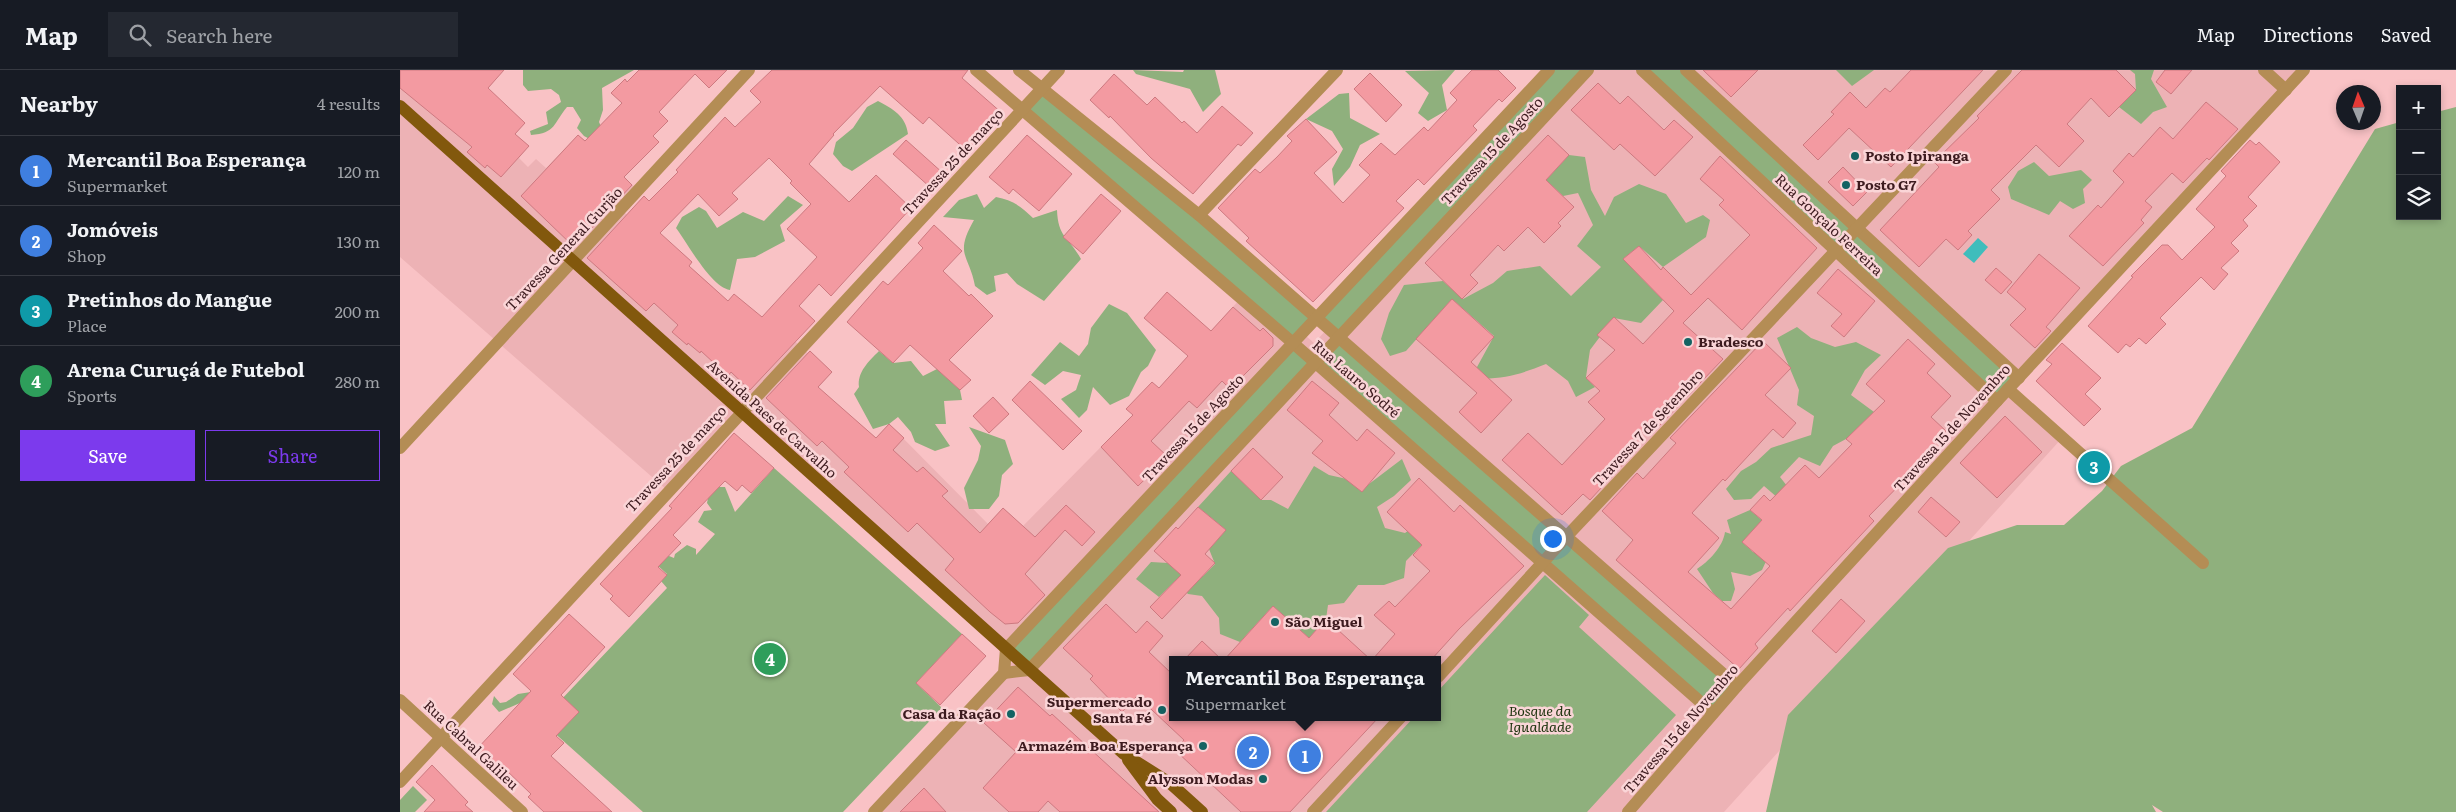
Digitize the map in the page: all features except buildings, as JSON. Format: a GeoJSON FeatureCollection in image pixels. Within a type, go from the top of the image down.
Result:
{"type":"FeatureCollection","features":[{"type":"Feature","properties":{"kind":"main road","name":"Avenida Paes de Carvalho"},"geometry":{"type":"LineString","coordinates":[[400,106],[1124,754],[1170,783],[1202,812]]}},
{"type":"Feature","properties":{"kind":"main road","name":"Avenida Paes de Carvalho"},"geometry":{"type":"LineString","coordinates":[[1124,754],[1157,800],[1170,812]]}},
{"type":"Feature","properties":{"kind":"street","name":"Travessa General Gurjão"},"geometry":{"type":"LineString","coordinates":[[400,448],[749,70]]}},
{"type":"Feature","properties":{"kind":"street","name":"Rua Lauro Sodré"},"geometry":{"type":"LineString","coordinates":[[976,70],[1293,343],[1544,562],[1713,713]]}},
{"type":"Feature","properties":{"kind":"street","name":"Rua Lauro Sodré"},"geometry":{"type":"LineString","coordinates":[[1018,70],[1199,215],[1737,686]]}},
{"type":"Feature","properties":{"kind":"street","name":"Travessa 25 de março"},"geometry":{"type":"LineString","coordinates":[[400,782],[741,411],[1059,70]]}},
{"type":"Feature","properties":{"kind":"street"},"geometry":{"type":"LineString","coordinates":[[1199,215],[1337,70]]}},
{"type":"Feature","properties":{"kind":"street","name":"Travessa 15 de Agosto"},"geometry":{"type":"LineString","coordinates":[[1006,649],[1549,70]]}},
{"type":"Feature","properties":{"kind":"street","name":"Travessa 15 de Agosto"},"geometry":{"type":"LineString","coordinates":[[1029,670],[1588,70]]}},
{"type":"Feature","properties":{"kind":"street","name":"Rua Gonçalo Ferreira"},"geometry":{"type":"LineString","coordinates":[[1642,70],[1997,401]]}},
{"type":"Feature","properties":{"kind":"street","name":"Rua Gonçalo Ferreira"},"geometry":{"type":"LineString","coordinates":[[1686,70],[2018,378]]}},
{"type":"Feature","properties":{"kind":"street","name":"Travessa 7 de Setembro"},"geometry":{"type":"LineString","coordinates":[[1441,674],[1567,536],[2006,70]]}},
{"type":"Feature","properties":{"kind":"street"},"geometry":{"type":"LineString","coordinates":[[2264,70],[2286,90]]}},
{"type":"Feature","properties":{"kind":"street","name":"Travessa 15 de Novembro"},"geometry":{"type":"LineString","coordinates":[[1628,812],[1737,686],[2018,378],[2304,70]]}},
{"type":"Feature","properties":{"kind":"street"},"geometry":{"type":"LineString","coordinates":[[2008,389],[2203,563]]}},
{"type":"Feature","properties":{"kind":"street"},"geometry":{"type":"LineString","coordinates":[[874,812],[1004,673],[1006,649]]}},
{"type":"Feature","properties":{"kind":"street"},"geometry":{"type":"LineString","coordinates":[[1004,673],[1029,670]]}},
{"type":"Feature","properties":{"kind":"street","name":"Rua Cabral Galileu"},"geometry":{"type":"LineString","coordinates":[[400,700],[522,812]]}},
{"type":"Feature","properties":{"kind":"street"},"geometry":{"type":"LineString","coordinates":[[1314,812],[1397,721]]}},
{"type":"Feature","properties":{"kind":"shaded area"},"geometry":{"type":"Polygon","coordinates":[[[400,70],[495,70],[500,74],[488,89],[498,98],[489,109],[507,107],[525,123],[515,134],[529,146],[519,158],[528,167],[536,159],[546,168],[578,135],[638,190],[621,210],[629,216],[669,261],[679,250],[692,262],[689,266],[713,287],[706,294],[758,318],[760,315],[774,328],[777,325],[810,355],[812,353],[832,372],[818,388],[876,438],[889,424],[988,524],[1003,508],[1023,526],[1159,388],[1251,287],[1314,343],[1572,70],[2303,70],[2008,389],[2062,438],[1724,812],[872,812],[1016,658],[741,411],[667,490],[400,257],[400,70]]]}},
{"type":"Feature","properties":{"kind":"green space"},"geometry":{"type":"Polygon","coordinates":[[[523,70],[634,70],[602,88],[603,110],[599,122],[604,133],[599,144],[584,136],[577,128],[581,120],[573,107],[567,107],[550,130],[531,135],[530,131],[548,124],[546,112],[561,102],[559,95],[551,89],[528,91],[523,85],[523,70]]]}},
{"type":"Feature","properties":{"kind":"green space"},"geometry":{"type":"Polygon","coordinates":[[[1133,70],[1183,72],[1184,70],[1215,70],[1221,94],[1203,112],[1190,89],[1136,74],[1133,70]]]}},
{"type":"Feature","properties":{"kind":"green space"},"geometry":{"type":"Polygon","coordinates":[[[1455,70],[1442,85],[1447,110],[1428,121],[1418,113],[1429,93],[1405,71],[1455,70]]]}},
{"type":"Feature","properties":{"kind":"green space"},"geometry":{"type":"Polygon","coordinates":[[[1549,70],[1588,70],[1338,338],[1316,318],[1294,343],[1315,364],[1029,670],[1007,649],[1293,343],[1022,109],[1041,89],[1316,317],[1549,70]]]}},
{"type":"Feature","properties":{"kind":"green space"},"geometry":{"type":"Polygon","coordinates":[[[1642,70],[1686,70],[2019,378],[1997,401],[1642,70]]]}},
{"type":"Feature","properties":{"kind":"green space"},"geometry":{"type":"Polygon","coordinates":[[[1836,70],[1874,70],[1852,86],[1836,70]]]}},
{"type":"Feature","properties":{"kind":"green space"},"geometry":{"type":"Polygon","coordinates":[[[2130,70],[2154,70],[2151,79],[2167,107],[2153,112],[2141,124],[2119,107],[2136,90],[2135,74],[2130,70]]]}},
{"type":"Feature","properties":{"kind":"green space"},"geometry":{"type":"Polygon","coordinates":[[[1349,93],[1350,118],[1380,134],[1360,145],[1350,167],[1334,186],[1332,169],[1343,149],[1332,131],[1306,119],[1339,94],[1349,93]]]}},
{"type":"Feature","properties":{"kind":"green space"},"geometry":{"type":"Polygon","coordinates":[[[878,101],[894,110],[902,118],[908,134],[852,171],[843,166],[833,154],[836,142],[853,128],[867,107],[878,101]]]}},
{"type":"Feature","properties":{"kind":"green space"},"geometry":{"type":"Polygon","coordinates":[[[2456,107],[2456,812],[2163,812],[2152,805],[2156,812],[1766,812],[1788,715],[1948,548],[2017,525],[2064,525],[2102,491],[2121,466],[2192,428],[2374,130],[2381,130],[2381,127],[2396,123],[2396,220],[2441,220],[2441,111],[2456,107]]]}},
{"type":"Feature","properties":{"kind":"green space"},"geometry":{"type":"Polygon","coordinates":[[[1569,155],[1585,157],[1591,190],[1605,216],[1614,197],[1639,184],[1666,194],[1686,223],[1703,215],[1710,220],[1706,237],[1663,267],[1639,246],[1623,259],[1663,300],[1641,323],[1614,318],[1590,350],[1586,377],[1595,387],[1576,397],[1568,381],[1546,364],[1510,376],[1471,378],[1494,336],[1452,299],[1406,351],[1390,356],[1381,339],[1389,313],[1404,285],[1443,281],[1463,299],[1493,283],[1507,271],[1540,266],[1571,296],[1601,267],[1577,246],[1593,225],[1578,193],[1563,196],[1546,180],[1569,155]]]}},
{"type":"Feature","properties":{"kind":"green space"},"geometry":{"type":"Polygon","coordinates":[[[2034,162],[2049,176],[2081,170],[2092,180],[2083,189],[2085,203],[2073,209],[2060,201],[2049,215],[2011,199],[2008,187],[2018,171],[2034,162]]]}},
{"type":"Feature","properties":{"kind":"green space"},"geometry":{"type":"Polygon","coordinates":[[[977,194],[984,208],[996,197],[1016,204],[1033,218],[1057,210],[1059,226],[1081,259],[1044,301],[1017,284],[1007,273],[994,276],[996,291],[987,295],[975,286],[964,248],[968,232],[974,220],[943,217],[959,200],[977,194]]]}},
{"type":"Feature","properties":{"kind":"green space"},"geometry":{"type":"Polygon","coordinates":[[[788,196],[803,205],[780,225],[785,241],[755,257],[737,259],[730,290],[715,281],[708,273],[676,228],[682,217],[699,207],[706,211],[717,228],[743,212],[764,221],[788,196]]]}},
{"type":"Feature","properties":{"kind":"green space"},"geometry":{"type":"Polygon","coordinates":[[[1109,304],[1127,313],[1156,350],[1148,366],[1141,372],[1129,396],[1110,405],[1093,387],[1087,410],[1079,418],[1061,399],[1076,390],[1081,375],[1063,371],[1045,385],[1031,375],[1060,342],[1079,356],[1088,344],[1091,328],[1109,304]]]}},
{"type":"Feature","properties":{"kind":"green space"},"geometry":{"type":"Polygon","coordinates":[[[1797,327],[1811,338],[1835,347],[1856,342],[1881,355],[1865,370],[1851,395],[1874,412],[1846,439],[1833,446],[1820,466],[1799,457],[1780,477],[1802,505],[1793,511],[1764,486],[1751,499],[1734,500],[1726,489],[1741,471],[1756,462],[1771,448],[1811,435],[1814,416],[1797,405],[1799,390],[1777,338],[1797,327]]]}},
{"type":"Feature","properties":{"kind":"green space"},"geometry":{"type":"Polygon","coordinates":[[[1338,338],[1737,686],[1713,713],[1315,364],[1338,338]]]}},
{"type":"Feature","properties":{"kind":"green space"},"geometry":{"type":"Polygon","coordinates":[[[879,351],[893,363],[911,361],[923,376],[937,369],[960,390],[962,400],[944,401],[946,424],[935,424],[950,446],[935,451],[915,442],[911,432],[898,417],[889,424],[873,429],[854,394],[859,387],[862,372],[879,351]]]}},
{"type":"Feature","properties":{"kind":"green space"},"geometry":{"type":"Polygon","coordinates":[[[969,427],[1005,440],[1013,464],[1002,475],[999,496],[989,509],[969,509],[964,488],[978,460],[981,446],[969,427]]]}},
{"type":"Feature","properties":{"kind":"green space"},"geometry":{"type":"Polygon","coordinates":[[[1402,459],[1411,480],[1394,496],[1377,507],[1385,528],[1405,533],[1430,514],[1440,526],[1406,561],[1404,578],[1384,585],[1358,585],[1344,603],[1328,605],[1326,619],[1309,638],[1273,606],[1240,642],[1220,634],[1219,618],[1202,596],[1188,594],[1175,581],[1159,597],[1136,579],[1151,562],[1168,563],[1178,553],[1203,576],[1215,564],[1209,549],[1226,530],[1198,507],[1231,471],[1261,500],[1271,500],[1288,509],[1314,466],[1329,475],[1369,484],[1402,459]]]}},
{"type":"Feature","properties":{"kind":"green space"},"geometry":{"type":"Polygon","coordinates":[[[774,468],[962,634],[916,683],[942,708],[843,812],[643,812],[541,721],[667,588],[661,581],[667,574],[644,553],[674,558],[675,554],[687,545],[696,549],[696,555],[715,534],[698,522],[704,511],[712,510],[707,503],[709,493],[716,487],[725,487],[735,512],[774,468]]]}},
{"type":"Feature","properties":{"kind":"green space"},"geometry":{"type":"Polygon","coordinates":[[[1750,510],[1780,536],[1761,542],[1751,533],[1742,542],[1753,552],[1768,557],[1762,570],[1750,576],[1731,572],[1735,589],[1731,601],[1722,601],[1713,593],[1697,569],[1714,554],[1724,538],[1725,532],[1731,534],[1727,520],[1750,510]]]}},
{"type":"Feature","properties":{"kind":"green space","name":"Bosque da Igualdade"},"geometry":{"type":"Polygon","coordinates":[[[1545,575],[1589,615],[1579,627],[1676,715],[1587,812],[1326,812],[1410,721],[1441,721],[1441,688],[1545,575]]]}},
{"type":"Feature","properties":{"kind":"green space"},"geometry":{"type":"Polygon","coordinates":[[[531,692],[520,703],[499,712],[492,704],[494,696],[500,703],[506,702],[518,694],[531,692]]]}},
{"type":"Feature","properties":{"kind":"green space"},"geometry":{"type":"Polygon","coordinates":[[[413,786],[427,800],[415,812],[400,812],[400,800],[413,786]]]}},
{"type":"Feature","properties":{"kind":"water"},"geometry":{"type":"Polygon","coordinates":[[[1978,238],[1988,247],[1974,263],[1963,254],[1978,238]]]}},
{"type":"Feature","properties":{"kind":"place","name":"Posto Ipiranga"},"geometry":{"type":"Point","coordinates":[1855,156]}},
{"type":"Feature","properties":{"kind":"place","name":"Posto G7"},"geometry":{"type":"Point","coordinates":[1846,185]}},
{"type":"Feature","properties":{"kind":"place","name":"Bradesco"},"geometry":{"type":"Point","coordinates":[1688,342]}},
{"type":"Feature","properties":{"kind":"place","name":"Pretinhos do Mangue"},"geometry":{"type":"Point","coordinates":[2094,467]}},
{"type":"Feature","properties":{"kind":"place","name":"São Miguel"},"geometry":{"type":"Point","coordinates":[1275,622]}},
{"type":"Feature","properties":{"kind":"place","name":"Arena Curuçá de Futebol"},"geometry":{"type":"Point","coordinates":[770,659]}},
{"type":"Feature","properties":{"kind":"place","name":"Supermercado Santa Fé"},"geometry":{"type":"Point","coordinates":[1162,710]}},
{"type":"Feature","properties":{"kind":"place","name":"Casa da Ração"},"geometry":{"type":"Point","coordinates":[1011,714]}},
{"type":"Feature","properties":{"kind":"place","name":"Armazém Boa Esperança"},"geometry":{"type":"Point","coordinates":[1203,746]}},
{"type":"Feature","properties":{"kind":"place","name":"Jomóveis"},"geometry":{"type":"Point","coordinates":[1253,752]}},
{"type":"Feature","properties":{"kind":"place","name":"Mercantil Boa Esperança"},"geometry":{"type":"Point","coordinates":[1305,756]}},
{"type":"Feature","properties":{"kind":"place","name":"Alysson Modas"},"geometry":{"type":"Point","coordinates":[1263,779]}}]}
